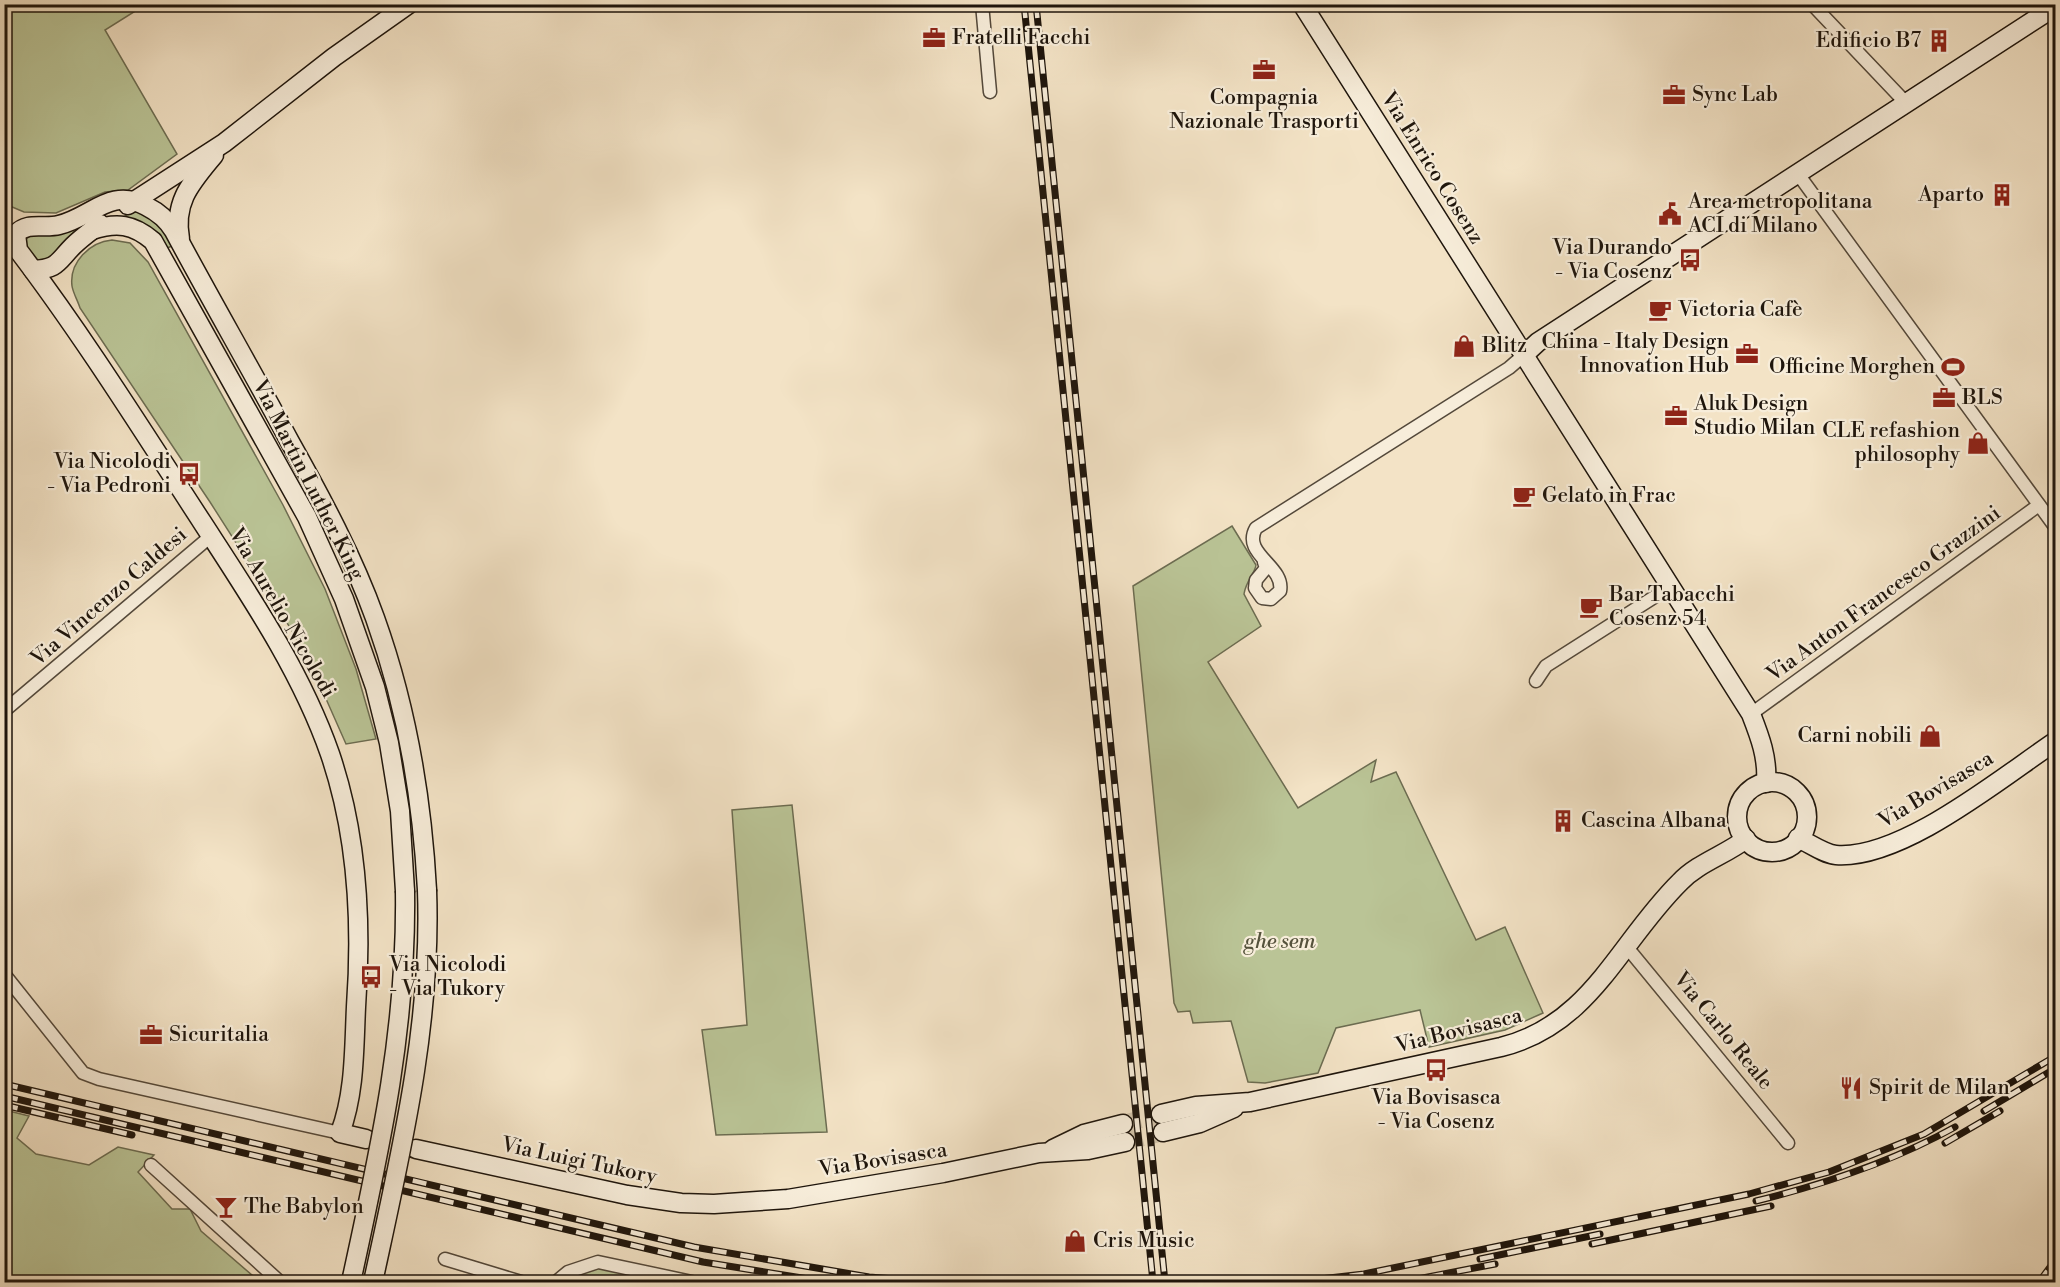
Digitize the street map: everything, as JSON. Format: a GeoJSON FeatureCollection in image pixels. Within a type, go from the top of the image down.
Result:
{"type":"FeatureCollection","features":[{"type":"Feature","properties":{"kind":"street"},"geometry":{"type":"LineString","coordinates":[[33,270],[46,269],[58,264],[74,245],[92,230],[224,142],[334,57],[409,4]]}},
{"type":"Feature","properties":{"kind":"street"},"geometry":{"type":"LineString","coordinates":[[982,4],[990,92]]}},
{"type":"Feature","properties":{"kind":"street","name":"Via Enrico Cosenz"},"geometry":{"type":"LineString","coordinates":[[1302,4],[1751,714],[1762,742],[1766,764],[1766,783]]}},
{"type":"Feature","properties":{"kind":"street"},"geometry":{"type":"LineString","coordinates":[[1812,4],[1906,103]]}},
{"type":"Feature","properties":{"kind":"street"},"geometry":{"type":"LineString","coordinates":[[1264,562],[1253,543],[1252,535],[1256,528],[1509,368],[1538,342],[2055,6]]}},
{"type":"Feature","properties":{"kind":"street"},"geometry":{"type":"LineString","coordinates":[[181,243],[178,213],[182,197],[193,179],[224,142]]}},
{"type":"Feature","properties":{"kind":"street"},"geometry":{"type":"LineString","coordinates":[[1798,174],[2055,528]]}},
{"type":"Feature","properties":{"kind":"street"},"geometry":{"type":"LineString","coordinates":[[18,250],[16,234],[28,225],[58,225],[108,202],[135,200]]}},
{"type":"Feature","properties":{"kind":"street","name":"Via Martin Luther King"},"geometry":{"type":"LineString","coordinates":[[135,200],[166,219],[181,243],[333,522],[374,616],[390,663],[412,750],[422,819],[427,890],[426,977],[418,1060],[373,1282]]}},
{"type":"Feature","properties":{"kind":"street","name":"Via Martin Luther King"},"geometry":{"type":"LineString","coordinates":[[92,230],[126,225],[135,227],[153,241],[320,544],[354,625],[381,712],[400,811],[405,891],[405,971],[397,1056],[351,1282]]}},
{"type":"Feature","properties":{"kind":"street"},"geometry":{"type":"LineString","coordinates":[[4,236],[18,250]]}},
{"type":"Feature","properties":{"kind":"street","name":"Via Aurelio Nicolodi"},"geometry":{"type":"LineString","coordinates":[[18,250],[60,306],[139,422],[212,536],[278,644],[313,710],[330,756],[347,822],[355,874],[357,991],[350,1106],[340,1133]]}},
{"type":"Feature","properties":{"kind":"street"},"geometry":{"type":"LineString","coordinates":[[58,264],[60,306]]}},
{"type":"Feature","properties":{"kind":"street","name":"Via Anton Francesco Grazzini"},"geometry":{"type":"LineString","coordinates":[[1751,714],[2039,505]]}},
{"type":"Feature","properties":{"kind":"street","name":"Via Vincenzo Caldesi"},"geometry":{"type":"LineString","coordinates":[[4,711],[212,536]]}},
{"type":"Feature","properties":{"kind":"street"},"geometry":{"type":"LineString","coordinates":[[1536,681],[1546,666],[1670,587]]}},
{"type":"Feature","properties":{"kind":"street","name":"Via Bovisasca"},"geometry":{"type":"LineString","coordinates":[[1798,838],[1833,855],[1856,854],[1884,847],[1923,828],[2055,741]]}},
{"type":"Feature","properties":{"kind":"street"},"geometry":{"type":"LineString","coordinates":[[1766,783],[1790,785],[1801,798],[1806,821],[1798,838],[1783,850],[1768,852],[1746,839],[1737,821],[1740,804],[1750,791],[1766,783]]}},
{"type":"Feature","properties":{"kind":"street","name":"Via Bovisasca"},"geometry":{"type":"LineString","coordinates":[[1161,1114],[1196,1106],[1250,1102],[1501,1047],[1532,1037],[1556,1025],[1575,1008],[1684,878],[1746,839]]}},
{"type":"Feature","properties":{"kind":"street","name":"Via Carlo Reale"},"geometry":{"type":"LineString","coordinates":[[1626,946],[1788,1143]]}},
{"type":"Feature","properties":{"kind":"street"},"geometry":{"type":"LineString","coordinates":[[4,974],[83,1073],[133,1087],[366,1139]]}},
{"type":"Feature","properties":{"kind":"street","name":"Via Bovisasca"},"geometry":{"type":"LineString","coordinates":[[1163,1132],[1200,1123],[1250,1102]]}},
{"type":"Feature","properties":{"kind":"street","name":"Via Bovisasca"},"geometry":{"type":"LineString","coordinates":[[734,1204],[770,1201],[943,1173],[1040,1153],[1084,1134],[1124,1133]]}},
{"type":"Feature","properties":{"kind":"street","name":"Via Luigi Tukory"},"geometry":{"type":"LineString","coordinates":[[416,1149],[654,1199],[689,1203],[734,1204]]}},
{"type":"Feature","properties":{"kind":"street"},"geometry":{"type":"LineString","coordinates":[[151,1165],[280,1282]]}},
{"type":"Feature","properties":{"kind":"street"},"geometry":{"type":"LineString","coordinates":[[445,1259],[521,1282]]}},
{"type":"Feature","properties":{"kind":"street"},"geometry":{"type":"LineString","coordinates":[[556,1282],[568,1272],[598,1262],[692,1282]]}},
{"type":"Feature","properties":{"kind":"green space"},"geometry":{"type":"Polygon","coordinates":[[[4,5],[145,5],[105,30],[177,154],[128,190],[105,192],[56,213],[24,212],[5,204],[4,5]]]}},
{"type":"Feature","properties":{"kind":"green space"},"geometry":{"type":"Polygon","coordinates":[[[137,208],[163,229],[172,246],[167,248],[160,237],[122,218],[137,208]]]}},
{"type":"Feature","properties":{"kind":"green space"},"geometry":{"type":"Polygon","coordinates":[[[98,216],[74,232],[52,259],[37,263],[29,260],[25,241],[28,236],[98,216]]]}},
{"type":"Feature","properties":{"kind":"green space"},"geometry":{"type":"Polygon","coordinates":[[[112,240],[130,243],[148,262],[283,505],[325,589],[356,669],[376,739],[346,744],[319,683],[291,629],[210,502],[80,308],[72,286],[74,269],[89,249],[112,240]]]}},
{"type":"Feature","properties":{"kind":"green space","name":"ghe sem"},"geometry":{"type":"Polygon","coordinates":[[[1232,526],[1256,565],[1244,594],[1261,626],[1208,662],[1298,808],[1376,760],[1371,782],[1396,772],[1476,940],[1505,927],[1543,1013],[1505,1030],[1429,1047],[1420,1010],[1336,1028],[1318,1073],[1265,1083],[1248,1082],[1231,1021],[1193,1023],[1190,1011],[1178,1012],[1174,1003],[1133,586],[1232,526]]]}},
{"type":"Feature","properties":{"kind":"green space"},"geometry":{"type":"Polygon","coordinates":[[[792,805],[827,1132],[716,1135],[702,1030],[747,1025],[732,810],[792,805]]]}},
{"type":"Feature","properties":{"kind":"green space"},"geometry":{"type":"Polygon","coordinates":[[[5,1110],[29,1116],[17,1138],[36,1154],[89,1165],[118,1147],[154,1155],[138,1172],[172,1209],[190,1209],[201,1231],[260,1282],[5,1282],[5,1110]]]}},
{"type":"Feature","properties":{"kind":"green space"},"geometry":{"type":"Polygon","coordinates":[[[601,1266],[662,1282],[567,1282],[576,1274],[601,1266]]]}},
{"type":"Feature","properties":{"kind":"tunnel"},"geometry":{"type":"LineString","coordinates":[[1123,1124],[1161,1114]]}},
{"type":"Feature","properties":{"kind":"tunnel"},"geometry":{"type":"LineString","coordinates":[[1125,1142],[1163,1132]]}},
{"type":"Feature","properties":{"kind":"railway"},"geometry":{"type":"LineString","coordinates":[[1024,4],[1153,1282]]}},
{"type":"Feature","properties":{"kind":"railway"},"geometry":{"type":"LineString","coordinates":[[1036,4],[1165,1282]]}},
{"type":"Feature","properties":{"kind":"railway"},"geometry":{"type":"LineString","coordinates":[[1294,1282],[1364,1274],[1749,1194],[1829,1172],[1924,1134],[2056,1056]]}},
{"type":"Feature","properties":{"kind":"railway"},"geometry":{"type":"LineString","coordinates":[[1984,1111],[2056,1068]]}},
{"type":"Feature","properties":{"kind":"railway"},"geometry":{"type":"LineString","coordinates":[[4,1084],[694,1247],[869,1277],[933,1282]]}},
{"type":"Feature","properties":{"kind":"railway"},"geometry":{"type":"LineString","coordinates":[[4,1096],[703,1262],[827,1282]]}},
{"type":"Feature","properties":{"kind":"railway"},"geometry":{"type":"LineString","coordinates":[[4,1105],[132,1135]]}},
{"type":"Feature","properties":{"kind":"railway"},"geometry":{"type":"LineString","coordinates":[[1945,1143],[2000,1111]]}},
{"type":"Feature","properties":{"kind":"railway"},"geometry":{"type":"LineString","coordinates":[[1756,1201],[1858,1171],[1907,1151],[1955,1127]]}},
{"type":"Feature","properties":{"kind":"railway"},"geometry":{"type":"LineString","coordinates":[[1592,1244],[1771,1206]]}},
{"type":"Feature","properties":{"kind":"railway"},"geometry":{"type":"LineString","coordinates":[[1480,1259],[1600,1234]]}},
{"type":"Feature","properties":{"kind":"railway"},"geometry":{"type":"LineString","coordinates":[[2039,1282],[2056,1259]]}},
{"type":"Feature","properties":{"kind":"railway"},"geometry":{"type":"LineString","coordinates":[[1402,1282],[1495,1264]]}},
{"type":"Feature","properties":{"kind":"place","name":"Fratelli Facchi"},"geometry":{"type":"Point","coordinates":[934,38]}},
{"type":"Feature","properties":{"kind":"place","name":"Edificio B7"},"geometry":{"type":"Point","coordinates":[1939,41]}},
{"type":"Feature","properties":{"kind":"place","name":"Compagnia Nazionale Trasporti"},"geometry":{"type":"Point","coordinates":[1264,70]}},
{"type":"Feature","properties":{"kind":"place","name":"Sync Lab"},"geometry":{"type":"Point","coordinates":[1674,95]}},
{"type":"Feature","properties":{"kind":"place","name":"Aparto"},"geometry":{"type":"Point","coordinates":[2002,195]}},
{"type":"Feature","properties":{"kind":"place","name":"Area metropolitana ACI di Milano"},"geometry":{"type":"Point","coordinates":[1670,214]}},
{"type":"Feature","properties":{"kind":"place","name":"Via Durando - Via Cosenz"},"geometry":{"type":"Point","coordinates":[1690,260]}},
{"type":"Feature","properties":{"kind":"place","name":"Victoria Cafè"},"geometry":{"type":"Point","coordinates":[1660,310]}},
{"type":"Feature","properties":{"kind":"place","name":"Blitz"},"geometry":{"type":"Point","coordinates":[1464,346]}},
{"type":"Feature","properties":{"kind":"place","name":"China - Italy Design Innovation Hub"},"geometry":{"type":"Point","coordinates":[1747,354]}},
{"type":"Feature","properties":{"kind":"place","name":"Officine Morghen"},"geometry":{"type":"Point","coordinates":[1953,367]}},
{"type":"Feature","properties":{"kind":"place","name":"BLS"},"geometry":{"type":"Point","coordinates":[1944,398]}},
{"type":"Feature","properties":{"kind":"place","name":"Aluk Design Studio Milan"},"geometry":{"type":"Point","coordinates":[1676,416]}},
{"type":"Feature","properties":{"kind":"place","name":"CLE refashion philosophy"},"geometry":{"type":"Point","coordinates":[1978,443]}},
{"type":"Feature","properties":{"kind":"place","name":"Via Nicolodi - Via Pedroni"},"geometry":{"type":"Point","coordinates":[189,474]}},
{"type":"Feature","properties":{"kind":"place","name":"Gelato in Frac"},"geometry":{"type":"Point","coordinates":[1524,496]}},
{"type":"Feature","properties":{"kind":"place","name":"Bar Tabacchi Cosenz 54"},"geometry":{"type":"Point","coordinates":[1591,607]}},
{"type":"Feature","properties":{"kind":"place","name":"Carni nobili"},"geometry":{"type":"Point","coordinates":[1930,736]}},
{"type":"Feature","properties":{"kind":"place","name":"Cascina Albana"},"geometry":{"type":"Point","coordinates":[1563,821]}},
{"type":"Feature","properties":{"kind":"place","name":"Via Nicolodi - Via Tukory"},"geometry":{"type":"Point","coordinates":[371,977]}},
{"type":"Feature","properties":{"kind":"place","name":"Sicuritalia"},"geometry":{"type":"Point","coordinates":[151,1035]}},
{"type":"Feature","properties":{"kind":"place","name":"Via Bovisasca - Via Cosenz"},"geometry":{"type":"Point","coordinates":[1436,1070]}},
{"type":"Feature","properties":{"kind":"place","name":"Spirit de Milan"},"geometry":{"type":"Point","coordinates":[1851,1088]}},
{"type":"Feature","properties":{"kind":"place","name":"The Babylon"},"geometry":{"type":"Point","coordinates":[226,1207]}},
{"type":"Feature","properties":{"kind":"place","name":"Cris Music"},"geometry":{"type":"Point","coordinates":[1075,1241]}}]}
